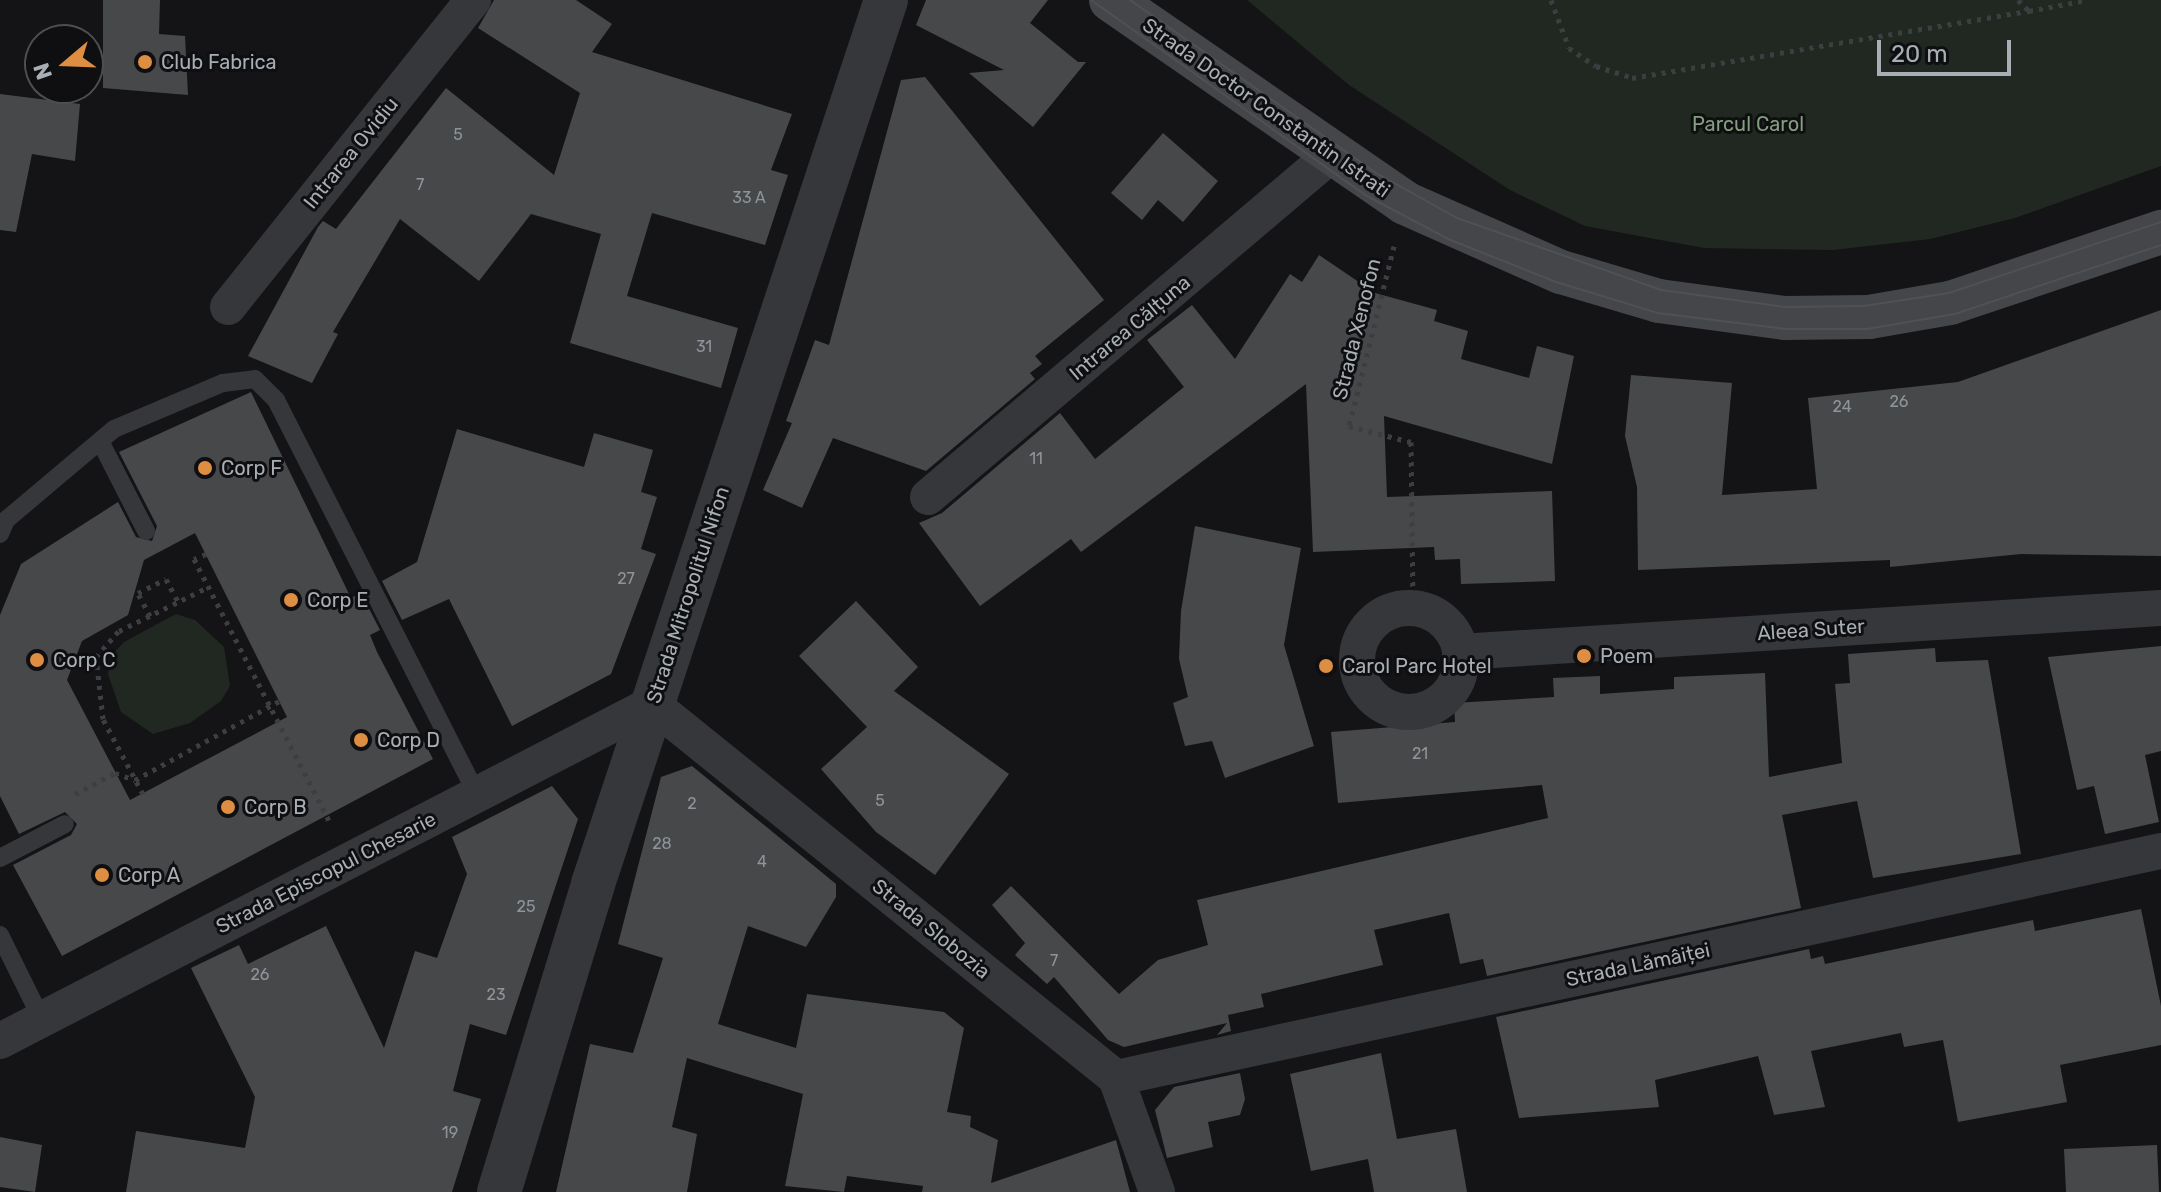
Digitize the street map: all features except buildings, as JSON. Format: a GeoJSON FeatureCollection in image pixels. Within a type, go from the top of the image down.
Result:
{"type":"FeatureCollection","features":[{"type":"Feature","properties":{"kind":"main road","name":"Strada Doctor Constantin Istrati"},"geometry":{"type":"LineString","coordinates":[[1111,0],[1330,156],[1405,203],[1610,288],[1719,312],[1785,318],[1869,317],[1950,303],[2161,232]]}},
{"type":"Feature","properties":{"kind":"street","name":"Intrarea Ovidiu"},"geometry":{"type":"LineString","coordinates":[[228,307],[473,0]]}},
{"type":"Feature","properties":{"kind":"street","name":"Strada Mitropolitul Nifon"},"geometry":{"type":"LineString","coordinates":[[499,1192],[652,704],[886,0]]}},
{"type":"Feature","properties":{"kind":"street","name":"Intrarea Călțuna"},"geometry":{"type":"LineString","coordinates":[[928,497],[1330,156]]}},
{"type":"Feature","properties":{"kind":"street"},"geometry":{"type":"LineString","coordinates":[[1413,608],[1445,622],[1460,652],[1455,686],[1430,708],[1395,711],[1367,692],[1357,660],[1367,628],[1381,616],[1413,608]]}},
{"type":"Feature","properties":{"kind":"street","name":"Aleea Suter"},"geometry":{"type":"LineString","coordinates":[[1460,652],[2161,608]]}},
{"type":"Feature","properties":{"kind":"street","name":"Strada Episcopul Chesarie"},"geometry":{"type":"LineString","coordinates":[[0,1041],[652,704]]}},
{"type":"Feature","properties":{"kind":"street","name":"Strada Slobozia"},"geometry":{"type":"LineString","coordinates":[[652,704],[1116,1078]]}},
{"type":"Feature","properties":{"kind":"street","name":"Strada Lămâiței"},"geometry":{"type":"LineString","coordinates":[[1116,1078],[2161,851]]}},
{"type":"Feature","properties":{"kind":"street"},"geometry":{"type":"LineString","coordinates":[[1116,1078],[1157,1192]]}},
{"type":"Feature","properties":{"kind":"lane"},"geometry":{"type":"LineString","coordinates":[[0,534],[6,520],[114,429],[241,377],[268,387],[477,795]]}},
{"type":"Feature","properties":{"kind":"lane"},"geometry":{"type":"LineString","coordinates":[[100,441],[146,531]]}},
{"type":"Feature","properties":{"kind":"lane"},"geometry":{"type":"LineString","coordinates":[[0,858],[65,824]]}},
{"type":"Feature","properties":{"kind":"lane"},"geometry":{"type":"LineString","coordinates":[[0,935],[42,1020]]}},
{"type":"Feature","properties":{"kind":"path"},"geometry":{"type":"LineString","coordinates":[[1551,0],[1569,48],[1596,66],[1632,78],[2087,0]]}},
{"type":"Feature","properties":{"kind":"path"},"geometry":{"type":"LineString","coordinates":[[2018,0],[2029,11]]}},
{"type":"Feature","properties":{"kind":"path","name":"Strada Xenofon"},"geometry":{"type":"LineString","coordinates":[[1405,203],[1349,426],[1411,442],[1413,608]]}},
{"type":"Feature","properties":{"kind":"path"},"geometry":{"type":"LineString","coordinates":[[206,554],[194,559],[350,860]]}},
{"type":"Feature","properties":{"kind":"path"},"geometry":{"type":"LineString","coordinates":[[150,616],[138,593],[166,579],[178,602]]}},
{"type":"Feature","properties":{"kind":"path"},"geometry":{"type":"LineString","coordinates":[[143,794],[103,719],[96,657],[119,631],[208,587]]}},
{"type":"Feature","properties":{"kind":"path"},"geometry":{"type":"LineString","coordinates":[[64,800],[115,773],[135,780],[279,701]]}},
{"type":"Feature","properties":{"kind":"green space","name":"Parcul Carol"},"geometry":{"type":"Polygon","coordinates":[[[1247,0],[2161,0],[2161,166],[2015,218],[1930,239],[1833,250],[1704,248],[1585,226],[1510,190],[1349,85],[1247,0]]]}},
{"type":"Feature","properties":{"kind":"green space"},"geometry":{"type":"Polygon","coordinates":[[[176,614],[195,620],[224,647],[230,686],[221,701],[190,723],[153,734],[121,712],[108,674],[113,654],[124,642],[176,614]]]}},
{"type":"Feature","properties":{"kind":"tram line"},"geometry":{"type":"LineString","coordinates":[[1091,0],[1365,195],[1448,239],[1556,282],[1658,313],[1786,329],[1867,329],[1955,314],[2161,245]]}},
{"type":"Feature","properties":{"kind":"tram line"},"geometry":{"type":"LineString","coordinates":[[1130,0],[1376,173],[1457,218],[1661,290],[1785,307],[1864,306],[1949,293],[2161,222]]}},
{"type":"Feature","properties":{"kind":"place","name":"Club Fabrica"},"geometry":{"type":"Point","coordinates":[145,62]}},
{"type":"Feature","properties":{"kind":"place","name":"Corp F"},"geometry":{"type":"Point","coordinates":[205,468]}},
{"type":"Feature","properties":{"kind":"place","name":"Corp E"},"geometry":{"type":"Point","coordinates":[291,600]}},
{"type":"Feature","properties":{"kind":"place","name":"Poem"},"geometry":{"type":"Point","coordinates":[1584,656]}},
{"type":"Feature","properties":{"kind":"place","name":"Corp C"},"geometry":{"type":"Point","coordinates":[37,660]}},
{"type":"Feature","properties":{"kind":"place","name":"Carol Parc Hotel"},"geometry":{"type":"Point","coordinates":[1326,666]}},
{"type":"Feature","properties":{"kind":"place","name":"Corp D"},"geometry":{"type":"Point","coordinates":[361,740]}},
{"type":"Feature","properties":{"kind":"place","name":"Corp B"},"geometry":{"type":"Point","coordinates":[228,807]}},
{"type":"Feature","properties":{"kind":"place","name":"Corp A"},"geometry":{"type":"Point","coordinates":[102,875]}}]}
